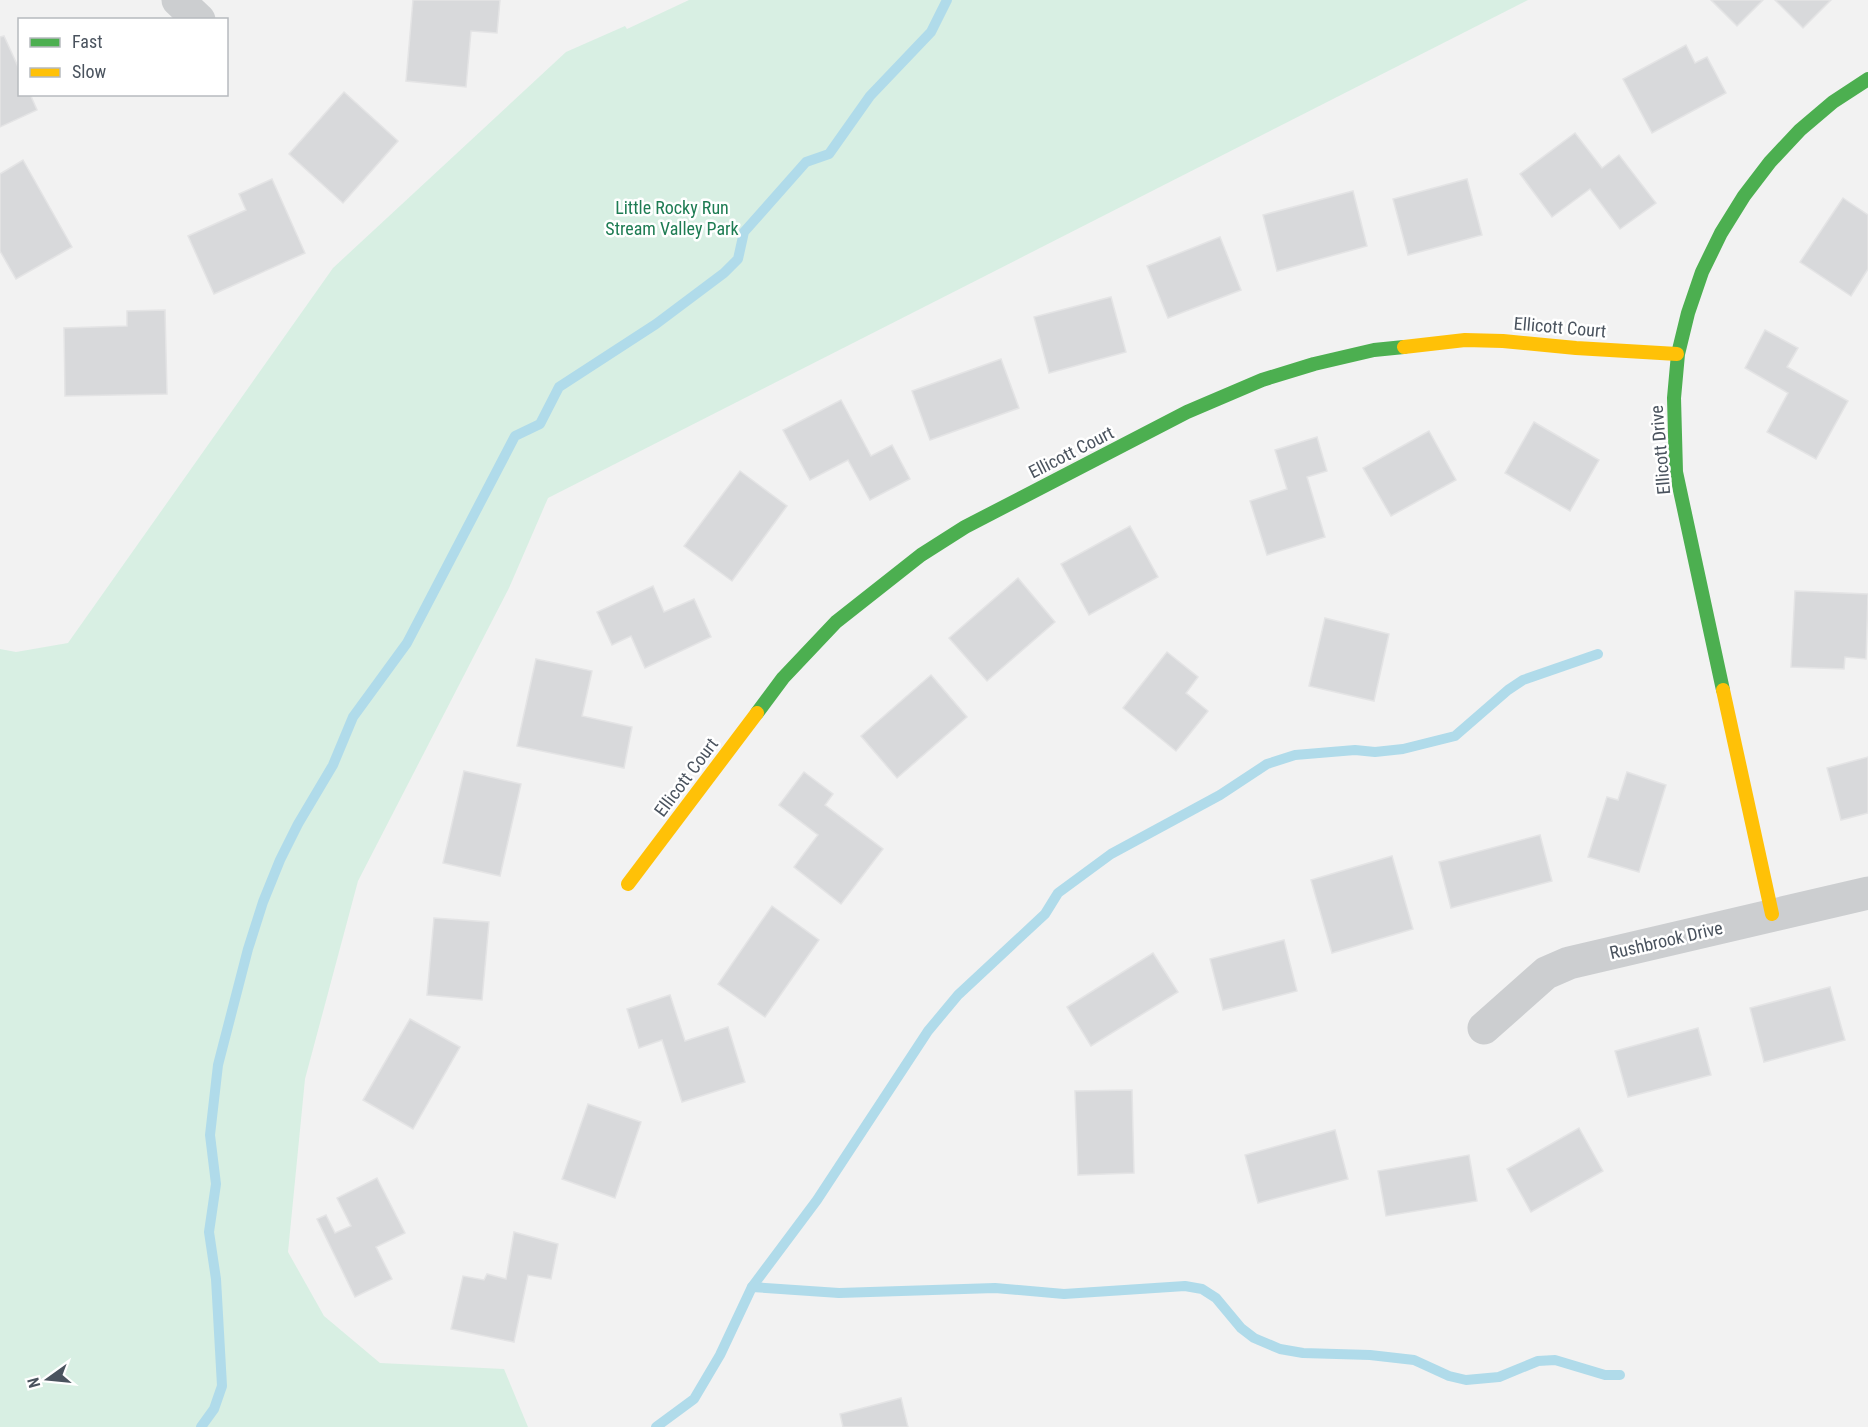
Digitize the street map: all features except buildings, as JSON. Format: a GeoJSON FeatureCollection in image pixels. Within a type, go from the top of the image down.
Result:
{"type":"FeatureCollection","features":[{"type":"Feature","properties":{"kind":"street"},"geometry":{"type":"LineString","coordinates":[[178,0],[197,18]]}},
{"type":"Feature","properties":{"kind":"street","name":"Ellicott Drive"},"geometry":{"type":"LineString","coordinates":[[1772,914],[1676,472],[1673,400],[1677,354],[1697,286],[1713,250],[1744,195],[1788,142],[1829,106],[1868,79]]}},
{"type":"Feature","properties":{"kind":"street","name":"Ellicott Court"},"geometry":{"type":"LineString","coordinates":[[628,884],[783,678],[836,622],[921,555],[965,527],[1187,412],[1262,380],[1314,364],[1374,350],[1465,340],[1503,340],[1576,348],[1677,354]]}},
{"type":"Feature","properties":{"kind":"street","name":"Rushbrook Drive"},"geometry":{"type":"LineString","coordinates":[[1484,1028],[1545,973],[1569,963],[1868,893]]}},
{"type":"Feature","properties":{"kind":"green space","name":"Little Rocky Run Stream Valley Park"},"geometry":{"type":"Polygon","coordinates":[[[689,0],[1528,0],[548,498],[509,588],[358,881],[305,1079],[288,1252],[324,1316],[380,1363],[504,1369],[528,1427],[0,1427],[0,649],[16,652],[68,643],[333,268],[566,52],[625,26],[627,29],[689,0]]]}},
{"type":"Feature","properties":{"kind":"waterway"},"geometry":{"type":"LineString","coordinates":[[201,1427],[214,1409],[222,1386],[216,1279],[209,1232],[216,1184],[210,1135],[218,1065],[248,949],[263,902],[280,860],[298,824],[333,765],[353,717],[407,643],[515,436],[540,424],[559,387],[656,324],[724,273],[738,259],[744,232],[806,162],[829,154],[870,96],[931,32],[947,0]]}},
{"type":"Feature","properties":{"kind":"waterway"},"geometry":{"type":"LineString","coordinates":[[656,1427],[694,1399],[720,1355],[752,1287],[817,1200],[928,1031],[958,995],[1045,914],[1058,893],[1111,854],[1220,795],[1267,764],[1295,755],[1403,749],[1455,736],[1508,690],[1523,680],[1598,654]]}},
{"type":"Feature","properties":{"kind":"waterway"},"geometry":{"type":"LineString","coordinates":[[752,1287],[839,1293],[995,1288],[1064,1294],[1185,1286],[1202,1289],[1216,1298],[1241,1328],[1254,1338],[1280,1349],[1303,1353],[1370,1355],[1414,1360],[1449,1376],[1466,1380],[1499,1377],[1538,1361],[1555,1360],[1605,1375],[1620,1375]]}},
{"type":"Feature","properties":{"kind":"traffic: fast"},"geometry":{"type":"LineString","coordinates":[[1723,690],[1676,472],[1674,398],[1678,354],[1688,313],[1702,272],[1721,233],[1744,196],[1770,162],[1800,130],[1833,102],[1868,79]]}},
{"type":"Feature","properties":{"kind":"traffic: fast"},"geometry":{"type":"LineString","coordinates":[[757,713],[783,678],[836,622],[921,555],[965,527],[1187,412],[1262,380],[1314,364],[1374,350],[1404,347]]}},
{"type":"Feature","properties":{"kind":"traffic: slow"},"geometry":{"type":"LineString","coordinates":[[1404,347],[1465,340],[1677,354]]}},
{"type":"Feature","properties":{"kind":"traffic: slow"},"geometry":{"type":"LineString","coordinates":[[1723,690],[1772,914]]}},
{"type":"Feature","properties":{"kind":"traffic: slow"},"geometry":{"type":"LineString","coordinates":[[628,884],[757,713]]}}]}
